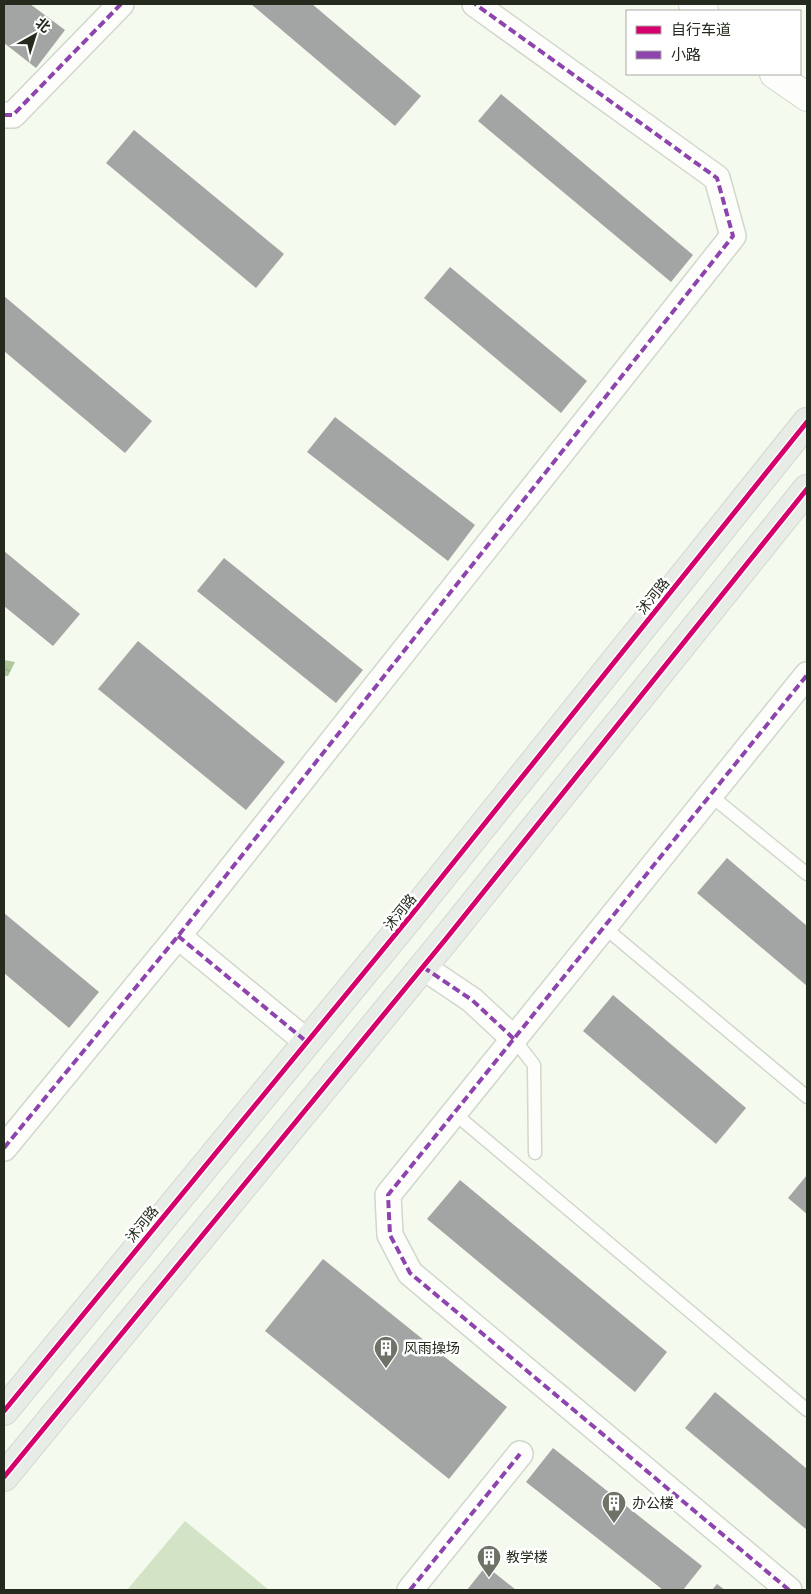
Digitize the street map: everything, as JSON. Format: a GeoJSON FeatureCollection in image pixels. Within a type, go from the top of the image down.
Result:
{"type":"FeatureCollection","features":[{"type":"Feature","properties":{"kind":"main road","name":"沭河路"},"geometry":{"type":"LineString","coordinates":[[4,1411],[307,1042],[807,422]]}},
{"type":"Feature","properties":{"kind":"main road"},"geometry":{"type":"LineString","coordinates":[[4,1477],[423,967],[807,489]]}},
{"type":"Feature","properties":{"kind":"street"},"geometry":{"type":"LineString","coordinates":[[4,115],[13,115],[121,4]]}},
{"type":"Feature","properties":{"kind":"street"},"geometry":{"type":"LineString","coordinates":[[4,1148],[178,936],[733,236],[717,178],[475,4]]}},
{"type":"Feature","properties":{"kind":"street"},"geometry":{"type":"LineString","coordinates":[[775,75],[807,97]]}},
{"type":"Feature","properties":{"kind":"street"},"geometry":{"type":"LineString","coordinates":[[795,75],[807,83]]}},
{"type":"Feature","properties":{"kind":"street"},"geometry":{"type":"LineString","coordinates":[[790,1590],[410,1273],[390,1235],[388,1195],[807,676]]}},
{"type":"Feature","properties":{"kind":"street"},"geometry":{"type":"LineString","coordinates":[[178,936],[307,1042]]}},
{"type":"Feature","properties":{"kind":"street"},"geometry":{"type":"LineString","coordinates":[[423,967],[472,1000],[514,1039]]}},
{"type":"Feature","properties":{"kind":"street"},"geometry":{"type":"LineString","coordinates":[[410,1590],[520,1454]]}},
{"type":"Feature","properties":{"kind":"lane"},"geometry":{"type":"LineString","coordinates":[[710,796],[807,874]]}},
{"type":"Feature","properties":{"kind":"lane"},"geometry":{"type":"LineString","coordinates":[[604,927],[807,1097]]}},
{"type":"Feature","properties":{"kind":"lane"},"geometry":{"type":"LineString","coordinates":[[514,1039],[534,1065],[535,1153]]}},
{"type":"Feature","properties":{"kind":"lane"},"geometry":{"type":"LineString","coordinates":[[454,1113],[807,1410]]}},
{"type":"Feature","properties":{"kind":"shaded area"},"geometry":{"type":"Polygon","coordinates":[[[185,1521],[269,1590],[127,1590],[185,1521]]]}},
{"type":"Feature","properties":{"kind":"water"},"geometry":{"type":"Polygon","coordinates":[[[4,660],[15,662],[8,676],[4,676],[4,660]]]}},
{"type":"Feature","properties":{"kind":"building"},"geometry":{"type":"Polygon","coordinates":[[[4,4],[30,4],[65,30],[36,68],[4,43],[4,4]]]}},
{"type":"Feature","properties":{"kind":"building"},"geometry":{"type":"Polygon","coordinates":[[[251,4],[312,4],[421,96],[395,126],[251,4]]]}},
{"type":"Feature","properties":{"kind":"building"},"geometry":{"type":"Polygon","coordinates":[[[501,94],[693,255],[671,282],[478,121],[501,94]]]}},
{"type":"Feature","properties":{"kind":"building"},"geometry":{"type":"Polygon","coordinates":[[[134,130],[284,254],[256,288],[106,163],[134,130]]]}},
{"type":"Feature","properties":{"kind":"building"},"geometry":{"type":"Polygon","coordinates":[[[450,267],[587,381],[561,413],[424,298],[450,267]]]}},
{"type":"Feature","properties":{"kind":"building"},"geometry":{"type":"Polygon","coordinates":[[[4,296],[152,421],[125,453],[4,351],[4,296]]]}},
{"type":"Feature","properties":{"kind":"building"},"geometry":{"type":"Polygon","coordinates":[[[335,417],[475,525],[448,561],[307,452],[335,417]]]}},
{"type":"Feature","properties":{"kind":"building"},"geometry":{"type":"Polygon","coordinates":[[[4,551],[80,614],[53,646],[4,606],[4,551]]]}},
{"type":"Feature","properties":{"kind":"building"},"geometry":{"type":"Polygon","coordinates":[[[224,558],[363,670],[336,703],[197,591],[224,558]]]}},
{"type":"Feature","properties":{"kind":"building"},"geometry":{"type":"Polygon","coordinates":[[[138,641],[285,762],[246,810],[98,689],[138,641]]]}},
{"type":"Feature","properties":{"kind":"building"},"geometry":{"type":"Polygon","coordinates":[[[727,858],[807,926],[807,986],[697,893],[727,858]]]}},
{"type":"Feature","properties":{"kind":"building"},"geometry":{"type":"Polygon","coordinates":[[[4,913],[99,992],[69,1028],[4,973],[4,913]]]}},
{"type":"Feature","properties":{"kind":"building"},"geometry":{"type":"Polygon","coordinates":[[[613,995],[746,1108],[716,1144],[583,1031],[613,995]]]}},
{"type":"Feature","properties":{"kind":"building"},"geometry":{"type":"Polygon","coordinates":[[[807,1175],[807,1214],[788,1198],[807,1175]]]}},
{"type":"Feature","properties":{"kind":"building"},"geometry":{"type":"Polygon","coordinates":[[[460,1180],[667,1352],[635,1392],[427,1219],[460,1180]]]}},
{"type":"Feature","properties":{"kind":"building","name":"风雨操场"},"geometry":{"type":"Polygon","coordinates":[[[323,1259],[507,1407],[449,1479],[265,1331],[323,1259]]]}},
{"type":"Feature","properties":{"kind":"building"},"geometry":{"type":"Polygon","coordinates":[[[715,1392],[807,1469],[807,1530],[685,1428],[715,1392]]]}},
{"type":"Feature","properties":{"kind":"building","name":"办公楼"},"geometry":{"type":"Polygon","coordinates":[[[553,1448],[702,1566],[683,1590],[663,1590],[526,1482],[553,1448]]]}},
{"type":"Feature","properties":{"kind":"building","name":"教学楼"},"geometry":{"type":"Polygon","coordinates":[[[486,1566],[516,1590],[467,1590],[486,1566]]]}},
{"type":"Feature","properties":{"kind":"building"},"geometry":{"type":"Polygon","coordinates":[[[717,1584],[725,1590],[712,1590],[717,1584]]]}},
{"type":"Feature","properties":{"kind":"marked path"},"geometry":{"type":"LineString","coordinates":[[4,115],[13,115],[121,4]]}},
{"type":"Feature","properties":{"kind":"marked path"},"geometry":{"type":"LineString","coordinates":[[4,1148],[178,936],[733,236],[717,178],[475,4]]}},
{"type":"Feature","properties":{"kind":"marked path"},"geometry":{"type":"LineString","coordinates":[[789,1590],[410,1273],[390,1235],[388,1195],[807,675]]}},
{"type":"Feature","properties":{"kind":"marked path"},"geometry":{"type":"LineString","coordinates":[[178,936],[307,1042]]}},
{"type":"Feature","properties":{"kind":"marked path"},"geometry":{"type":"LineString","coordinates":[[423,967],[472,1000],[514,1039]]}},
{"type":"Feature","properties":{"kind":"marked path"},"geometry":{"type":"LineString","coordinates":[[410,1590],[520,1454]]}},
{"type":"Feature","properties":{"kind":"cycle path"},"geometry":{"type":"LineString","coordinates":[[4,1411],[413,913],[807,422]]}},
{"type":"Feature","properties":{"kind":"cycle path"},"geometry":{"type":"LineString","coordinates":[[4,1477],[445,940],[807,489]]}},
{"type":"Feature","properties":{"kind":"place","name":"风雨操场"},"geometry":{"type":"Point","coordinates":[386,1369]}},
{"type":"Feature","properties":{"kind":"place","name":"办公楼"},"geometry":{"type":"Point","coordinates":[614,1524]}},
{"type":"Feature","properties":{"kind":"place","name":"教学楼"},"geometry":{"type":"Point","coordinates":[489,1578]}}]}
